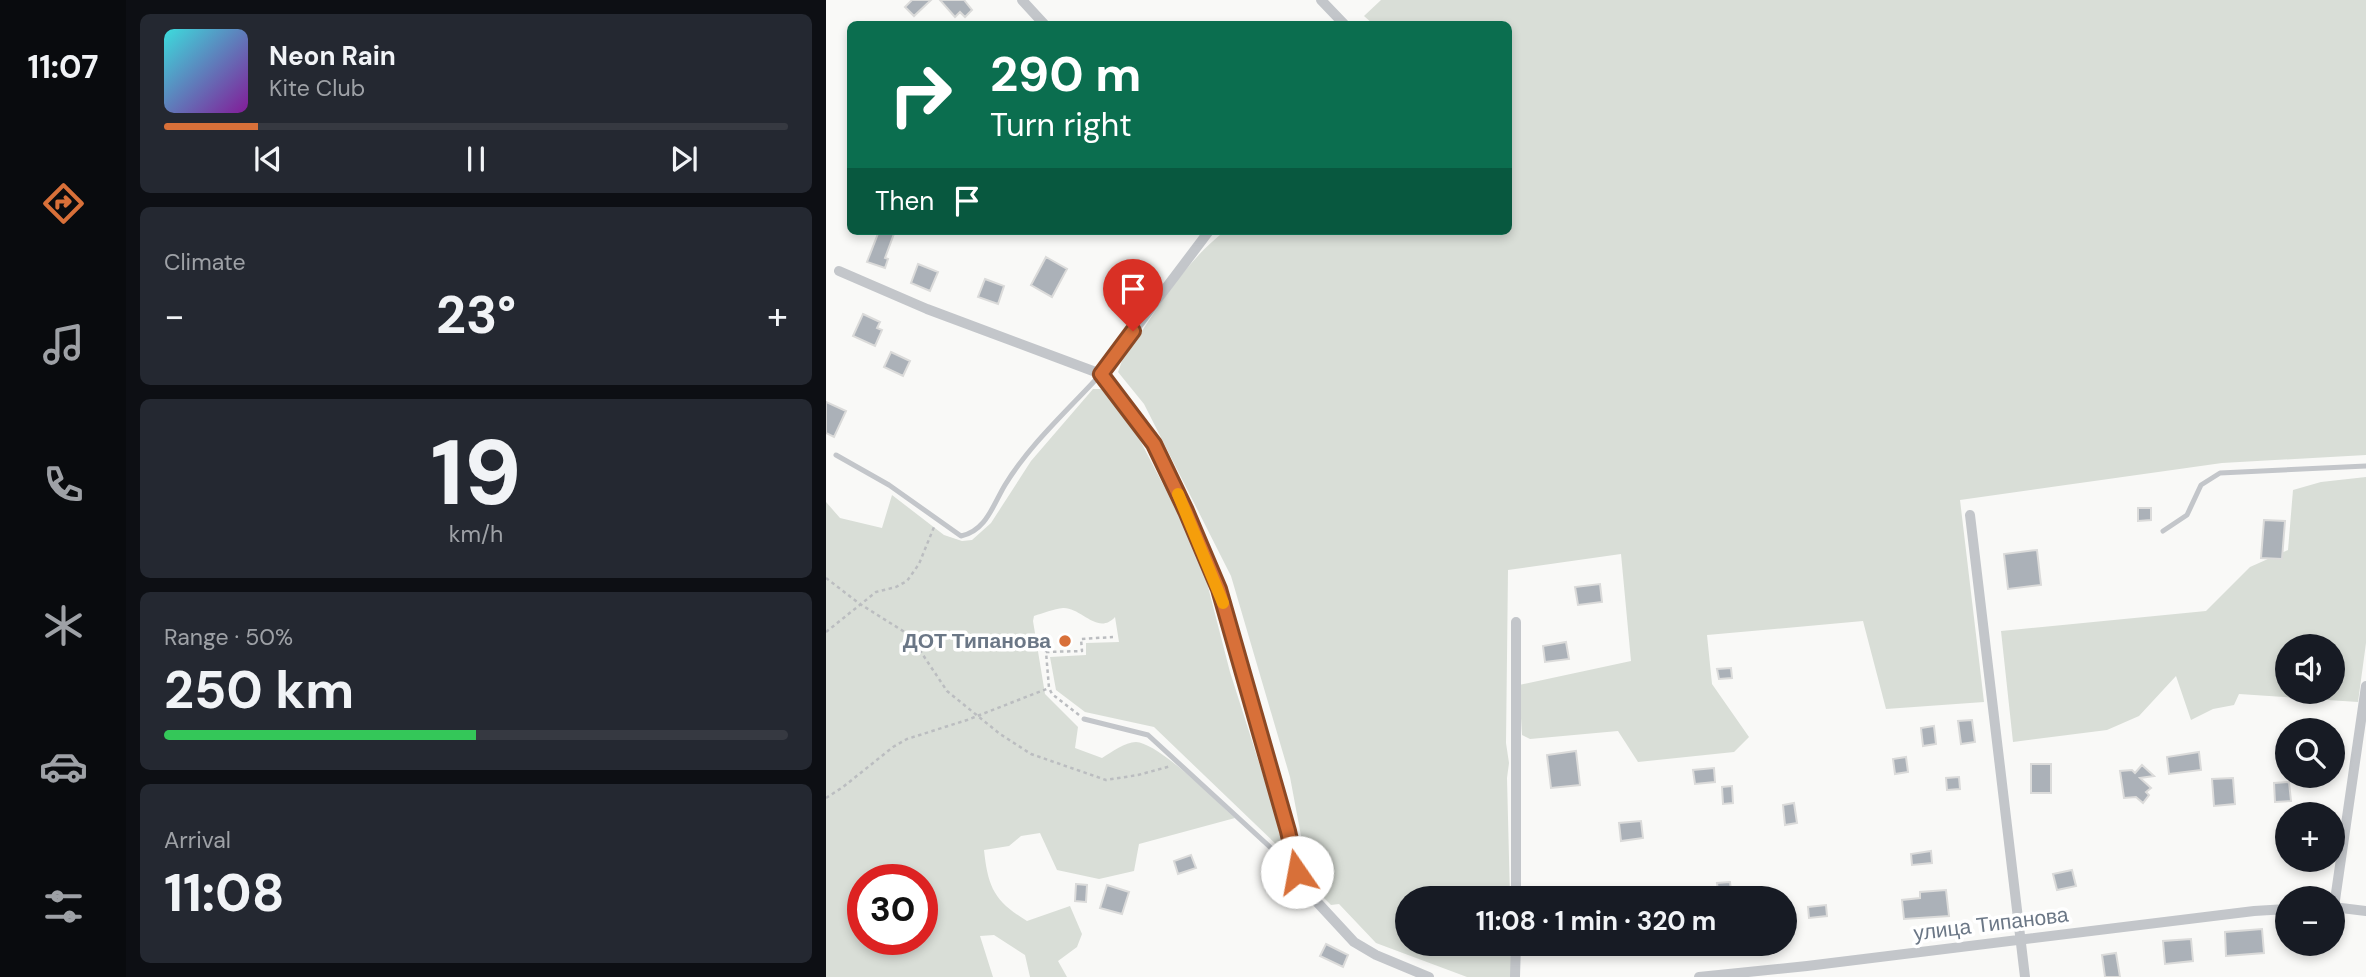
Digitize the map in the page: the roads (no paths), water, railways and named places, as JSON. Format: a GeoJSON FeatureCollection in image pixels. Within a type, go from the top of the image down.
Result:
{"type":"FeatureCollection","features":[{"type":"Feature","properties":{"kind":"street"},"geometry":{"type":"LineString","coordinates":[[1022,0],[1041,21]]}},
{"type":"Feature","properties":{"kind":"street"},"geometry":{"type":"LineString","coordinates":[[1321,0],[1341,21]]}},
{"type":"Feature","properties":{"kind":"street"},"geometry":{"type":"LineString","coordinates":[[1101,374],[1206,235]]}},
{"type":"Feature","properties":{"kind":"street"},"geometry":{"type":"LineString","coordinates":[[839,271],[926,309],[1101,374],[1154,444],[1219,589],[1288,831],[1297,872],[1317,902],[1354,942],[1376,955],[1429,977]]}},
{"type":"Feature","properties":{"kind":"street"},"geometry":{"type":"LineString","coordinates":[[1970,515],[2025,977]]}},
{"type":"Feature","properties":{"kind":"street"},"geometry":{"type":"LineString","coordinates":[[1516,622],[1516,886]]}},
{"type":"Feature","properties":{"kind":"street"},"geometry":{"type":"LineString","coordinates":[[2337,886],[2366,686]]}},
{"type":"Feature","properties":{"kind":"street"},"geometry":{"type":"LineString","coordinates":[[2345,908],[2366,911]]}},
{"type":"Feature","properties":{"kind":"street","name":"улица Типанова"},"geometry":{"type":"LineString","coordinates":[[1699,977],[1807,967],[2275,910]]}},
{"type":"Feature","properties":{"kind":"street"},"geometry":{"type":"LineString","coordinates":[[1515,977],[1516,956]]}},
{"type":"Feature","properties":{"kind":"lane"},"geometry":{"type":"LineString","coordinates":[[836,455],[889,485],[961,536],[973,534],[984,522],[1007,482],[1038,443],[1101,374]]}},
{"type":"Feature","properties":{"kind":"lane"},"geometry":{"type":"LineString","coordinates":[[2163,531],[2187,515],[2200,485],[2220,473],[2366,466]]}},
{"type":"Feature","properties":{"kind":"lane"},"geometry":{"type":"LineString","coordinates":[[1084,719],[1148,735],[1297,872]]}},
{"type":"Feature","properties":{"kind":"place","name":"ДОТ Типанова"},"geometry":{"type":"Point","coordinates":[1065,641]}}]}
